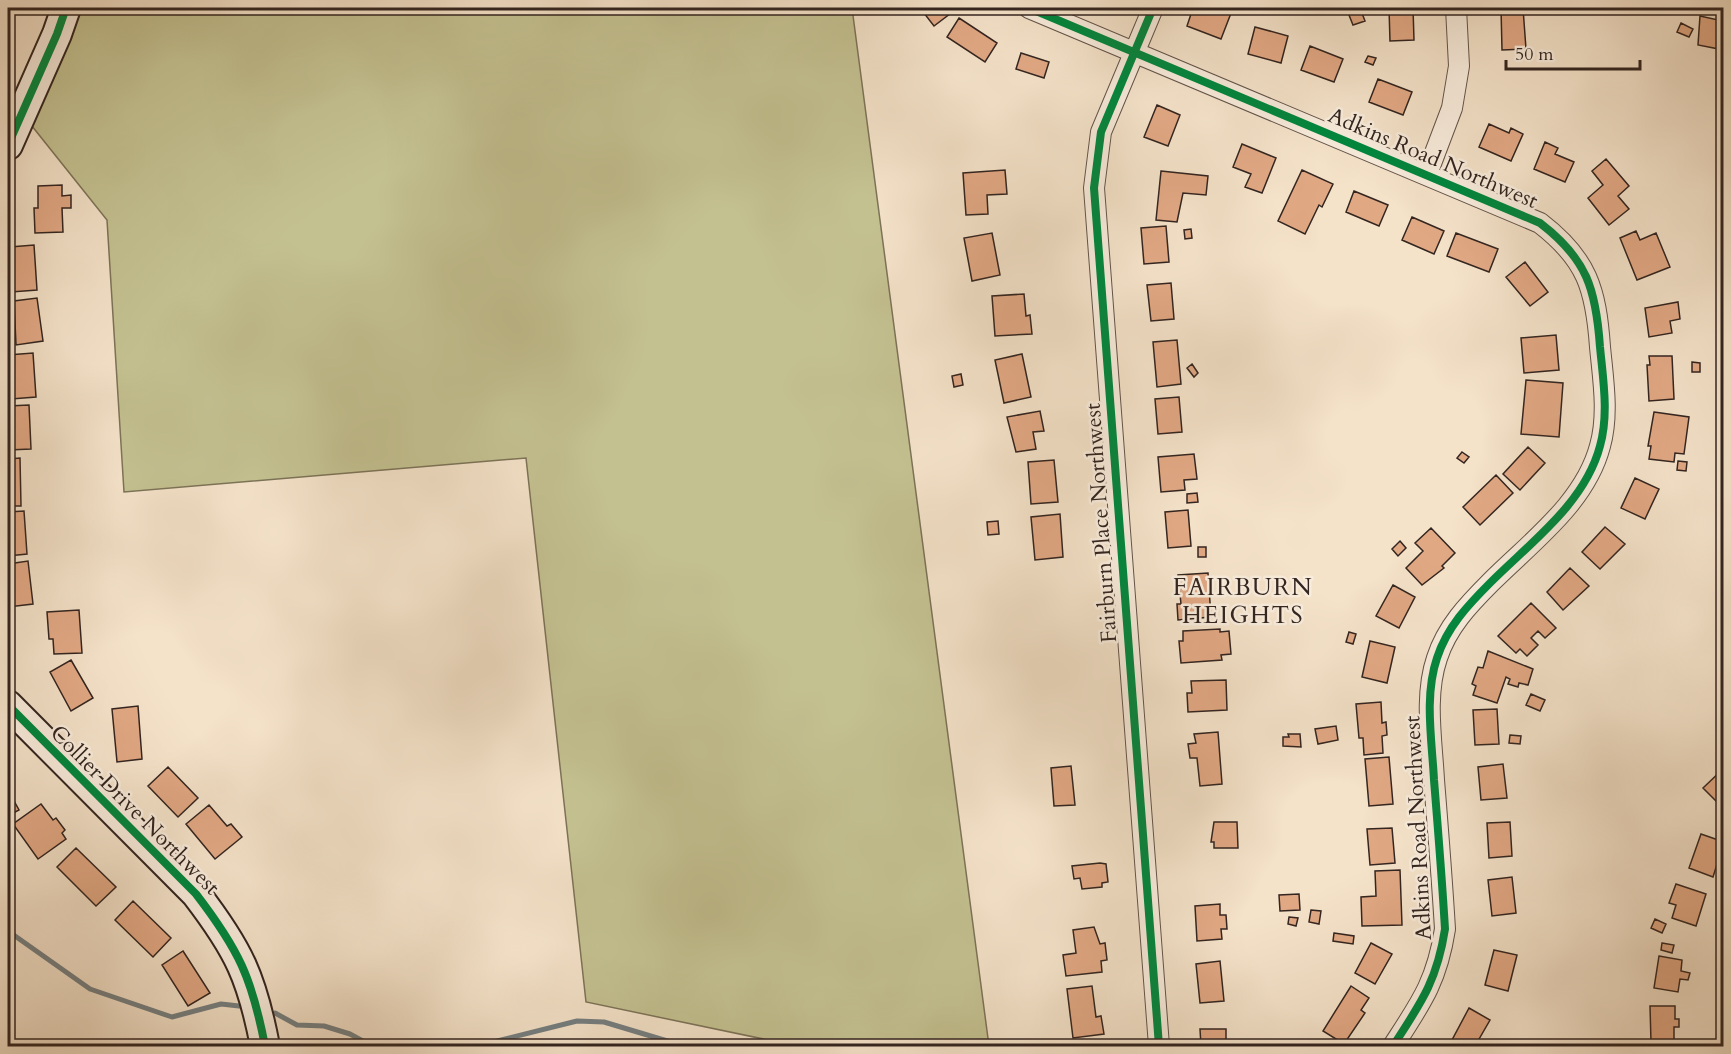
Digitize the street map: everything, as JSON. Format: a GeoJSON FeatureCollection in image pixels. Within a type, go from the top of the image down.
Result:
{"type":"FeatureCollection","features":[{"type":"Feature","properties":{"kind":"main road"},"geometry":{"type":"LineString","coordinates":[[8,145],[13,116],[57,34],[66,8]]}},
{"type":"Feature","properties":{"kind":"main road","name":"Collier Drive Northwest"},"geometry":{"type":"LineString","coordinates":[[8,705],[196,894],[221,926],[244,965],[252,988],[265,1047]]}},
{"type":"Feature","properties":{"kind":"street","name":"Adkins Road Northwest"},"geometry":{"type":"LineString","coordinates":[[1029,8],[1540,223],[1561,239],[1581,262],[1591,284],[1598,312],[1605,405],[1601,445],[1591,473],[1575,498],[1464,609],[1447,633],[1436,660],[1429,709],[1445,929],[1440,963],[1431,984],[1393,1047]]}},
{"type":"Feature","properties":{"kind":"street","name":"Fairburn Place Northwest"},"geometry":{"type":"LineString","coordinates":[[1153,8],[1101,132],[1094,188],[1159,1047]]}},
{"type":"Feature","properties":{"kind":"street"},"geometry":{"type":"LineString","coordinates":[[1427,174],[1452,108],[1457,77],[1456,8]]}},
{"type":"Feature","properties":{"kind":"shaded area"},"geometry":{"type":"Polygon","coordinates":[[[52,8],[852,8],[989,1046],[797,1046],[586,1002],[526,458],[124,492],[107,220],[16,106],[52,8]]]}},
{"type":"Feature","properties":{"kind":"building"},"geometry":{"type":"Polygon","coordinates":[[[920,8],[952,8],[955,10],[934,26],[920,8]]]}},
{"type":"Feature","properties":{"kind":"building"},"geometry":{"type":"Polygon","coordinates":[[[1193,8],[1214,11],[1215,8],[1233,8],[1221,39],[1187,26],[1193,8]]]}},
{"type":"Feature","properties":{"kind":"building"},"geometry":{"type":"Polygon","coordinates":[[[1360,8],[1365,21],[1353,25],[1347,10],[1360,8]]]}},
{"type":"Feature","properties":{"kind":"building"},"geometry":{"type":"Polygon","coordinates":[[[1389,8],[1413,8],[1414,40],[1390,41],[1389,8]]]}},
{"type":"Feature","properties":{"kind":"building"},"geometry":{"type":"Polygon","coordinates":[[[1501,8],[1523,8],[1526,49],[1502,50],[1501,8]]]}},
{"type":"Feature","properties":{"kind":"building"},"geometry":{"type":"Polygon","coordinates":[[[1700,16],[1723,21],[1724,39],[1721,39],[1719,49],[1698,45],[1700,16]]]}},
{"type":"Feature","properties":{"kind":"building"},"geometry":{"type":"Polygon","coordinates":[[[959,18],[997,43],[985,62],[947,37],[959,18]]]}},
{"type":"Feature","properties":{"kind":"building"},"geometry":{"type":"Polygon","coordinates":[[[1681,23],[1693,29],[1689,37],[1677,32],[1681,23]]]}},
{"type":"Feature","properties":{"kind":"building"},"geometry":{"type":"Polygon","coordinates":[[[1255,27],[1288,36],[1281,63],[1248,54],[1255,27]]]}},
{"type":"Feature","properties":{"kind":"building"},"geometry":{"type":"Polygon","coordinates":[[[1310,46],[1343,59],[1334,82],[1301,70],[1310,46]]]}},
{"type":"Feature","properties":{"kind":"building"},"geometry":{"type":"Polygon","coordinates":[[[1021,53],[1049,62],[1044,78],[1016,69],[1021,53]]]}},
{"type":"Feature","properties":{"kind":"building"},"geometry":{"type":"Polygon","coordinates":[[[1368,56],[1376,58],[1373,65],[1365,62],[1368,56]]]}},
{"type":"Feature","properties":{"kind":"building"},"geometry":{"type":"Polygon","coordinates":[[[1378,79],[1412,92],[1403,115],[1369,102],[1378,79]]]}},
{"type":"Feature","properties":{"kind":"building"},"geometry":{"type":"Polygon","coordinates":[[[1157,105],[1180,115],[1168,146],[1144,137],[1157,105]]]}},
{"type":"Feature","properties":{"kind":"building"},"geometry":{"type":"Polygon","coordinates":[[[1489,124],[1509,133],[1511,128],[1523,134],[1511,161],[1479,147],[1489,124]]]}},
{"type":"Feature","properties":{"kind":"building"},"geometry":{"type":"Polygon","coordinates":[[[1545,142],[1558,148],[1555,154],[1574,162],[1565,182],[1534,169],[1545,142]]]}},
{"type":"Feature","properties":{"kind":"building"},"geometry":{"type":"Polygon","coordinates":[[[1242,144],[1276,158],[1262,193],[1245,187],[1251,174],[1233,167],[1242,144]]]}},
{"type":"Feature","properties":{"kind":"building"},"geometry":{"type":"Polygon","coordinates":[[[1606,159],[1629,186],[1618,196],[1629,209],[1609,225],[1588,198],[1603,185],[1592,171],[1606,159]]]}},
{"type":"Feature","properties":{"kind":"building"},"geometry":{"type":"Polygon","coordinates":[[[1005,170],[1007,194],[987,195],[988,214],[966,215],[963,173],[1005,170]]]}},
{"type":"Feature","properties":{"kind":"building"},"geometry":{"type":"Polygon","coordinates":[[[1302,170],[1333,184],[1322,207],[1319,205],[1305,234],[1278,221],[1302,170]]]}},
{"type":"Feature","properties":{"kind":"building"},"geometry":{"type":"Polygon","coordinates":[[[1161,171],[1208,176],[1206,195],[1183,193],[1177,222],[1156,220],[1161,171]]]}},
{"type":"Feature","properties":{"kind":"building"},"geometry":{"type":"Polygon","coordinates":[[[62,185],[62,196],[71,195],[71,208],[62,208],[63,232],[35,233],[34,208],[38,208],[38,186],[62,185]]]}},
{"type":"Feature","properties":{"kind":"building"},"geometry":{"type":"Polygon","coordinates":[[[1354,191],[1388,205],[1379,226],[1346,212],[1354,191]]]}},
{"type":"Feature","properties":{"kind":"building"},"geometry":{"type":"Polygon","coordinates":[[[1412,217],[1444,231],[1434,254],[1402,240],[1412,217]]]}},
{"type":"Feature","properties":{"kind":"building"},"geometry":{"type":"Polygon","coordinates":[[[1166,226],[1169,262],[1144,264],[1141,228],[1166,226]]]}},
{"type":"Feature","properties":{"kind":"building"},"geometry":{"type":"Polygon","coordinates":[[[1191,229],[1192,238],[1185,239],[1184,230],[1191,229]]]}},
{"type":"Feature","properties":{"kind":"building"},"geometry":{"type":"Polygon","coordinates":[[[1636,231],[1640,240],[1656,233],[1670,267],[1637,280],[1620,238],[1636,231]]]}},
{"type":"Feature","properties":{"kind":"building"},"geometry":{"type":"Polygon","coordinates":[[[992,233],[1000,275],[972,281],[964,238],[992,233]]]}},
{"type":"Feature","properties":{"kind":"building"},"geometry":{"type":"Polygon","coordinates":[[[1456,233],[1498,249],[1489,272],[1447,256],[1456,233]]]}},
{"type":"Feature","properties":{"kind":"building"},"geometry":{"type":"Polygon","coordinates":[[[34,245],[37,290],[11,292],[10,247],[34,245]]]}},
{"type":"Feature","properties":{"kind":"building"},"geometry":{"type":"Polygon","coordinates":[[[1525,262],[1548,292],[1530,306],[1506,277],[1525,262]]]}},
{"type":"Feature","properties":{"kind":"building"},"geometry":{"type":"Polygon","coordinates":[[[1171,283],[1174,319],[1151,321],[1147,285],[1171,283]]]}},
{"type":"Feature","properties":{"kind":"building"},"geometry":{"type":"Polygon","coordinates":[[[1024,294],[1026,316],[1030,315],[1032,334],[995,336],[992,296],[1024,294]]]}},
{"type":"Feature","properties":{"kind":"building"},"geometry":{"type":"Polygon","coordinates":[[[37,298],[43,341],[16,345],[14,301],[37,298]]]}},
{"type":"Feature","properties":{"kind":"building"},"geometry":{"type":"Polygon","coordinates":[[[1678,302],[1680,319],[1670,321],[1672,333],[1649,337],[1645,308],[1678,302]]]}},
{"type":"Feature","properties":{"kind":"building"},"geometry":{"type":"Polygon","coordinates":[[[1556,335],[1559,370],[1524,373],[1521,338],[1556,335]]]}},
{"type":"Feature","properties":{"kind":"building"},"geometry":{"type":"Polygon","coordinates":[[[1177,340],[1181,384],[1157,387],[1153,342],[1177,340]]]}},
{"type":"Feature","properties":{"kind":"building"},"geometry":{"type":"Polygon","coordinates":[[[33,353],[36,397],[11,399],[8,355],[33,353]]]}},
{"type":"Feature","properties":{"kind":"building"},"geometry":{"type":"Polygon","coordinates":[[[1022,354],[1031,397],[1004,403],[995,360],[1022,354]]]}},
{"type":"Feature","properties":{"kind":"building"},"geometry":{"type":"Polygon","coordinates":[[[1649,356],[1672,356],[1674,399],[1649,401],[1647,365],[1650,365],[1649,356]]]}},
{"type":"Feature","properties":{"kind":"building"},"geometry":{"type":"Polygon","coordinates":[[[1692,362],[1700,363],[1700,372],[1692,372],[1692,362]]]}},
{"type":"Feature","properties":{"kind":"building"},"geometry":{"type":"Polygon","coordinates":[[[1192,364],[1198,373],[1194,377],[1187,368],[1192,364]]]}},
{"type":"Feature","properties":{"kind":"building"},"geometry":{"type":"Polygon","coordinates":[[[961,374],[963,385],[954,387],[952,376],[961,374]]]}},
{"type":"Feature","properties":{"kind":"building"},"geometry":{"type":"Polygon","coordinates":[[[1526,380],[1563,383],[1559,437],[1521,434],[1526,380]]]}},
{"type":"Feature","properties":{"kind":"building"},"geometry":{"type":"Polygon","coordinates":[[[1179,397],[1182,432],[1158,434],[1155,399],[1179,397]]]}},
{"type":"Feature","properties":{"kind":"building"},"geometry":{"type":"Polygon","coordinates":[[[29,405],[31,449],[8,450],[8,406],[29,405]]]}},
{"type":"Feature","properties":{"kind":"building"},"geometry":{"type":"Polygon","coordinates":[[[1040,411],[1044,431],[1033,432],[1036,449],[1016,452],[1007,417],[1040,411]]]}},
{"type":"Feature","properties":{"kind":"building"},"geometry":{"type":"Polygon","coordinates":[[[1654,412],[1689,417],[1684,454],[1675,453],[1674,462],[1649,459],[1651,446],[1648,446],[1654,412]]]}},
{"type":"Feature","properties":{"kind":"building"},"geometry":{"type":"Polygon","coordinates":[[[1528,447],[1545,463],[1520,490],[1503,474],[1528,447]]]}},
{"type":"Feature","properties":{"kind":"building"},"geometry":{"type":"Polygon","coordinates":[[[1462,452],[1469,457],[1464,463],[1457,458],[1462,452]]]}},
{"type":"Feature","properties":{"kind":"building"},"geometry":{"type":"Polygon","coordinates":[[[1194,454],[1197,479],[1184,480],[1185,490],[1161,492],[1158,457],[1194,454]]]}},
{"type":"Feature","properties":{"kind":"building"},"geometry":{"type":"Polygon","coordinates":[[[20,458],[21,506],[8,506],[8,459],[20,458]]]}},
{"type":"Feature","properties":{"kind":"building"},"geometry":{"type":"Polygon","coordinates":[[[1054,460],[1058,502],[1031,504],[1028,462],[1054,460]]]}},
{"type":"Feature","properties":{"kind":"building"},"geometry":{"type":"Polygon","coordinates":[[[1678,461],[1687,462],[1686,471],[1677,470],[1678,461]]]}},
{"type":"Feature","properties":{"kind":"building"},"geometry":{"type":"Polygon","coordinates":[[[1496,475],[1513,493],[1480,525],[1463,507],[1496,475]]]}},
{"type":"Feature","properties":{"kind":"building"},"geometry":{"type":"Polygon","coordinates":[[[1635,478],[1659,489],[1645,519],[1621,508],[1635,478]]]}},
{"type":"Feature","properties":{"kind":"building"},"geometry":{"type":"Polygon","coordinates":[[[1197,493],[1198,502],[1187,503],[1187,494],[1197,493]]]}},
{"type":"Feature","properties":{"kind":"building"},"geometry":{"type":"Polygon","coordinates":[[[1188,510],[1191,546],[1168,548],[1165,512],[1188,510]]]}},
{"type":"Feature","properties":{"kind":"building"},"geometry":{"type":"Polygon","coordinates":[[[24,511],[27,554],[8,556],[8,512],[24,511]]]}},
{"type":"Feature","properties":{"kind":"building"},"geometry":{"type":"Polygon","coordinates":[[[1060,514],[1063,557],[1035,560],[1031,517],[1060,514]]]}},
{"type":"Feature","properties":{"kind":"building"},"geometry":{"type":"Polygon","coordinates":[[[998,521],[999,534],[988,535],[987,522],[998,521]]]}},
{"type":"Feature","properties":{"kind":"building"},"geometry":{"type":"Polygon","coordinates":[[[1605,527],[1625,544],[1600,569],[1582,552],[1605,527]]]}},
{"type":"Feature","properties":{"kind":"building"},"geometry":{"type":"Polygon","coordinates":[[[1431,528],[1455,553],[1442,566],[1444,568],[1422,585],[1406,568],[1423,551],[1415,543],[1431,528]]]}},
{"type":"Feature","properties":{"kind":"building"},"geometry":{"type":"Polygon","coordinates":[[[1400,541],[1406,548],[1398,556],[1392,549],[1400,541]]]}},
{"type":"Feature","properties":{"kind":"building"},"geometry":{"type":"Polygon","coordinates":[[[1198,547],[1206,547],[1206,557],[1198,557],[1198,547]]]}},
{"type":"Feature","properties":{"kind":"building"},"geometry":{"type":"Polygon","coordinates":[[[28,561],[33,604],[8,607],[8,564],[28,561]]]}},
{"type":"Feature","properties":{"kind":"building"},"geometry":{"type":"Polygon","coordinates":[[[1570,568],[1589,586],[1563,610],[1547,592],[1570,568]]]}},
{"type":"Feature","properties":{"kind":"building"},"geometry":{"type":"Polygon","coordinates":[[[1208,573],[1211,617],[1178,620],[1177,604],[1181,604],[1178,575],[1208,573]]]}},
{"type":"Feature","properties":{"kind":"building"},"geometry":{"type":"Polygon","coordinates":[[[1393,585],[1415,597],[1399,628],[1376,616],[1393,585]]]}},
{"type":"Feature","properties":{"kind":"building"},"geometry":{"type":"Polygon","coordinates":[[[1531,603],[1556,628],[1545,638],[1538,631],[1531,638],[1538,645],[1527,656],[1520,649],[1516,653],[1498,636],[1531,603]]]}},
{"type":"Feature","properties":{"kind":"building"},"geometry":{"type":"Polygon","coordinates":[[[79,610],[82,653],[54,654],[53,639],[49,639],[47,612],[79,610]]]}},
{"type":"Feature","properties":{"kind":"building"},"geometry":{"type":"Polygon","coordinates":[[[1220,629],[1220,632],[1229,631],[1231,654],[1221,655],[1222,660],[1181,663],[1179,641],[1183,641],[1183,631],[1220,629]]]}},
{"type":"Feature","properties":{"kind":"building"},"geometry":{"type":"Polygon","coordinates":[[[1349,632],[1356,634],[1353,644],[1346,642],[1349,632]]]}},
{"type":"Feature","properties":{"kind":"building"},"geometry":{"type":"Polygon","coordinates":[[[1370,641],[1395,647],[1387,683],[1362,677],[1370,641]]]}},
{"type":"Feature","properties":{"kind":"building"},"geometry":{"type":"Polygon","coordinates":[[[1488,651],[1533,669],[1528,685],[1519,683],[1518,687],[1508,684],[1510,679],[1506,677],[1497,703],[1473,695],[1476,686],[1472,684],[1478,667],[1483,668],[1488,651]]]}},
{"type":"Feature","properties":{"kind":"building"},"geometry":{"type":"Polygon","coordinates":[[[71,660],[93,698],[71,711],[50,672],[71,660]]]}},
{"type":"Feature","properties":{"kind":"building"},"geometry":{"type":"Polygon","coordinates":[[[1226,680],[1227,710],[1188,712],[1187,693],[1192,693],[1191,681],[1226,680]]]}},
{"type":"Feature","properties":{"kind":"building"},"geometry":{"type":"Polygon","coordinates":[[[1531,694],[1545,700],[1540,711],[1526,705],[1531,694]]]}},
{"type":"Feature","properties":{"kind":"building"},"geometry":{"type":"Polygon","coordinates":[[[1381,702],[1382,723],[1386,722],[1387,735],[1382,736],[1383,753],[1364,755],[1363,738],[1359,738],[1356,704],[1381,702]]]}},
{"type":"Feature","properties":{"kind":"building"},"geometry":{"type":"Polygon","coordinates":[[[138,706],[142,759],[117,762],[112,709],[138,706]]]}},
{"type":"Feature","properties":{"kind":"building"},"geometry":{"type":"Polygon","coordinates":[[[1497,709],[1499,744],[1475,745],[1473,710],[1497,709]]]}},
{"type":"Feature","properties":{"kind":"building"},"geometry":{"type":"Polygon","coordinates":[[[1336,726],[1338,740],[1318,744],[1315,729],[1336,726]]]}},
{"type":"Feature","properties":{"kind":"building"},"geometry":{"type":"Polygon","coordinates":[[[1218,732],[1222,784],[1200,786],[1197,758],[1190,758],[1188,744],[1196,743],[1194,734],[1218,732]]]}},
{"type":"Feature","properties":{"kind":"building"},"geometry":{"type":"Polygon","coordinates":[[[1288,734],[1300,734],[1301,747],[1283,746],[1283,737],[1289,737],[1288,734]]]}},
{"type":"Feature","properties":{"kind":"building"},"geometry":{"type":"Polygon","coordinates":[[[1510,735],[1521,736],[1520,744],[1509,743],[1510,735]]]}},
{"type":"Feature","properties":{"kind":"building"},"geometry":{"type":"Polygon","coordinates":[[[1389,757],[1393,804],[1369,806],[1365,759],[1389,757]]]}},
{"type":"Feature","properties":{"kind":"building"},"geometry":{"type":"Polygon","coordinates":[[[1503,764],[1507,798],[1481,800],[1478,767],[1503,764]]]}},
{"type":"Feature","properties":{"kind":"building"},"geometry":{"type":"Polygon","coordinates":[[[1071,766],[1075,805],[1054,806],[1051,768],[1071,766]]]}},
{"type":"Feature","properties":{"kind":"building"},"geometry":{"type":"Polygon","coordinates":[[[168,767],[198,798],[178,817],[148,786],[168,767]]]}},
{"type":"Feature","properties":{"kind":"building"},"geometry":{"type":"Polygon","coordinates":[[[1724,768],[1724,809],[1703,788],[1724,768]]]}},
{"type":"Feature","properties":{"kind":"building"},"geometry":{"type":"Polygon","coordinates":[[[8,790],[19,810],[8,816],[8,790]]]}},
{"type":"Feature","properties":{"kind":"building"},"geometry":{"type":"Polygon","coordinates":[[[41,804],[53,820],[56,818],[65,830],[62,833],[66,839],[38,859],[13,824],[41,804]]]}},
{"type":"Feature","properties":{"kind":"building"},"geometry":{"type":"Polygon","coordinates":[[[209,805],[227,826],[231,824],[242,837],[215,859],[186,824],[209,805]]]}},
{"type":"Feature","properties":{"kind":"building"},"geometry":{"type":"Polygon","coordinates":[[[1214,822],[1237,822],[1238,848],[1214,848],[1214,842],[1211,842],[1214,822]]]}},
{"type":"Feature","properties":{"kind":"building"},"geometry":{"type":"Polygon","coordinates":[[[1510,822],[1512,856],[1489,858],[1487,823],[1510,822]]]}},
{"type":"Feature","properties":{"kind":"building"},"geometry":{"type":"Polygon","coordinates":[[[1392,828],[1395,863],[1370,865],[1367,829],[1392,828]]]}},
{"type":"Feature","properties":{"kind":"building"},"geometry":{"type":"Polygon","coordinates":[[[1701,834],[1724,842],[1713,877],[1689,868],[1701,834]]]}},
{"type":"Feature","properties":{"kind":"building"},"geometry":{"type":"Polygon","coordinates":[[[76,848],[116,887],[96,906],[57,867],[76,848]]]}},
{"type":"Feature","properties":{"kind":"building"},"geometry":{"type":"Polygon","coordinates":[[[1106,864],[1108,882],[1102,883],[1102,887],[1082,889],[1080,878],[1074,879],[1072,866],[1106,864]]]}},
{"type":"Feature","properties":{"kind":"building"},"geometry":{"type":"Polygon","coordinates":[[[1400,870],[1402,925],[1362,926],[1361,897],[1376,896],[1375,871],[1400,870]]]}},
{"type":"Feature","properties":{"kind":"building"},"geometry":{"type":"Polygon","coordinates":[[[1512,877],[1516,913],[1492,916],[1488,880],[1512,877]]]}},
{"type":"Feature","properties":{"kind":"building"},"geometry":{"type":"Polygon","coordinates":[[[1676,884],[1706,894],[1696,926],[1672,918],[1676,905],[1669,903],[1676,884]]]}},
{"type":"Feature","properties":{"kind":"building"},"geometry":{"type":"Polygon","coordinates":[[[1299,894],[1300,910],[1280,911],[1279,895],[1299,894]]]}},
{"type":"Feature","properties":{"kind":"building"},"geometry":{"type":"Polygon","coordinates":[[[133,901],[171,938],[153,957],[115,920],[133,901]]]}},
{"type":"Feature","properties":{"kind":"building"},"geometry":{"type":"Polygon","coordinates":[[[1220,904],[1220,915],[1226,915],[1227,929],[1221,929],[1222,939],[1197,941],[1195,906],[1220,904]]]}},
{"type":"Feature","properties":{"kind":"building"},"geometry":{"type":"Polygon","coordinates":[[[1311,910],[1321,911],[1319,924],[1309,922],[1311,910]]]}},
{"type":"Feature","properties":{"kind":"building"},"geometry":{"type":"Polygon","coordinates":[[[1289,917],[1298,918],[1296,926],[1288,924],[1289,917]]]}},
{"type":"Feature","properties":{"kind":"building"},"geometry":{"type":"Polygon","coordinates":[[[1655,919],[1666,924],[1662,933],[1651,928],[1655,919]]]}},
{"type":"Feature","properties":{"kind":"building"},"geometry":{"type":"Polygon","coordinates":[[[1094,927],[1100,944],[1105,943],[1107,960],[1101,961],[1102,972],[1066,976],[1063,955],[1076,953],[1073,930],[1094,927]]]}},
{"type":"Feature","properties":{"kind":"building"},"geometry":{"type":"Polygon","coordinates":[[[1334,933],[1354,936],[1353,944],[1333,941],[1334,933]]]}},
{"type":"Feature","properties":{"kind":"building"},"geometry":{"type":"Polygon","coordinates":[[[1371,943],[1392,954],[1375,984],[1355,973],[1371,943]]]}},
{"type":"Feature","properties":{"kind":"building"},"geometry":{"type":"Polygon","coordinates":[[[1662,943],[1674,945],[1672,953],[1661,950],[1662,943]]]}},
{"type":"Feature","properties":{"kind":"building"},"geometry":{"type":"Polygon","coordinates":[[[1494,950],[1517,955],[1508,991],[1485,985],[1494,950]]]}},
{"type":"Feature","properties":{"kind":"building"},"geometry":{"type":"Polygon","coordinates":[[[183,951],[210,993],[188,1006],[162,965],[183,951]]]}},
{"type":"Feature","properties":{"kind":"building"},"geometry":{"type":"Polygon","coordinates":[[[1659,956],[1682,960],[1681,971],[1690,973],[1688,980],[1680,979],[1678,992],[1654,988],[1659,956]]]}},
{"type":"Feature","properties":{"kind":"building"},"geometry":{"type":"Polygon","coordinates":[[[1220,961],[1224,1001],[1200,1003],[1196,964],[1220,961]]]}},
{"type":"Feature","properties":{"kind":"building"},"geometry":{"type":"Polygon","coordinates":[[[1092,986],[1096,1017],[1101,1016],[1104,1034],[1073,1038],[1067,989],[1092,986]]]}},
{"type":"Feature","properties":{"kind":"building"},"geometry":{"type":"Polygon","coordinates":[[[1351,986],[1369,998],[1361,1010],[1365,1013],[1344,1044],[1323,1031],[1351,986]]]}},
{"type":"Feature","properties":{"kind":"building"},"geometry":{"type":"Polygon","coordinates":[[[1650,1006],[1675,1006],[1675,1019],[1679,1019],[1679,1027],[1674,1027],[1674,1042],[1651,1042],[1650,1006]]]}},
{"type":"Feature","properties":{"kind":"building"},"geometry":{"type":"Polygon","coordinates":[[[1469,1008],[1490,1020],[1475,1046],[1464,1046],[1452,1040],[1469,1008]]]}},
{"type":"Feature","properties":{"kind":"building"},"geometry":{"type":"Polygon","coordinates":[[[1200,1029],[1226,1029],[1226,1046],[1201,1046],[1200,1029]]]}},
{"type":"Feature","properties":{"kind":"building"},"geometry":{"type":"Polygon","coordinates":[[[1300,1040],[1308,1045],[1310,1042],[1318,1046],[1297,1046],[1300,1040]]]}},
{"type":"Feature","properties":{"kind":"building"},"geometry":{"type":"Polygon","coordinates":[[[563,1043],[563,1046],[536,1046],[563,1043]]]}},
{"type":"Feature","properties":{"kind":"waterway"},"geometry":{"type":"LineString","coordinates":[[8,931],[90,989],[172,1017],[221,1004],[248,1007]]}},
{"type":"Feature","properties":{"kind":"waterway"},"geometry":{"type":"LineString","coordinates":[[275,1013],[297,1025],[324,1026],[350,1034],[372,1046]]}},
{"type":"Feature","properties":{"kind":"waterway"},"geometry":{"type":"LineString","coordinates":[[489,1043],[577,1021],[604,1022],[684,1046]]}},
{"type":"Feature","properties":{"kind":"cycle path"},"geometry":{"type":"LineString","coordinates":[[8,145],[57,34],[66,8]]}},
{"type":"Feature","properties":{"kind":"cycle path"},"geometry":{"type":"LineString","coordinates":[[1029,8],[1540,223],[1569,249],[1579,263],[1592,292],[1596,308],[1605,409],[1603,434],[1593,467],[1582,486],[1555,520],[1474,599],[1459,617],[1446,636],[1433,673],[1430,719],[1445,929],[1442,947],[1427,991],[1393,1046]]}},
{"type":"Feature","properties":{"kind":"cycle path"},"geometry":{"type":"LineString","coordinates":[[1153,8],[1101,132],[1094,188],[1159,1046]]}},
{"type":"Feature","properties":{"kind":"cycle path"},"geometry":{"type":"LineString","coordinates":[[8,705],[196,894],[223,932],[242,966],[255,1001],[265,1046]]}},
{"type":"Feature","properties":{"kind":"district","name":"FAIRBURN HEIGHTS"},"geometry":{"type":"Point","coordinates":[1243,601]}}]}
